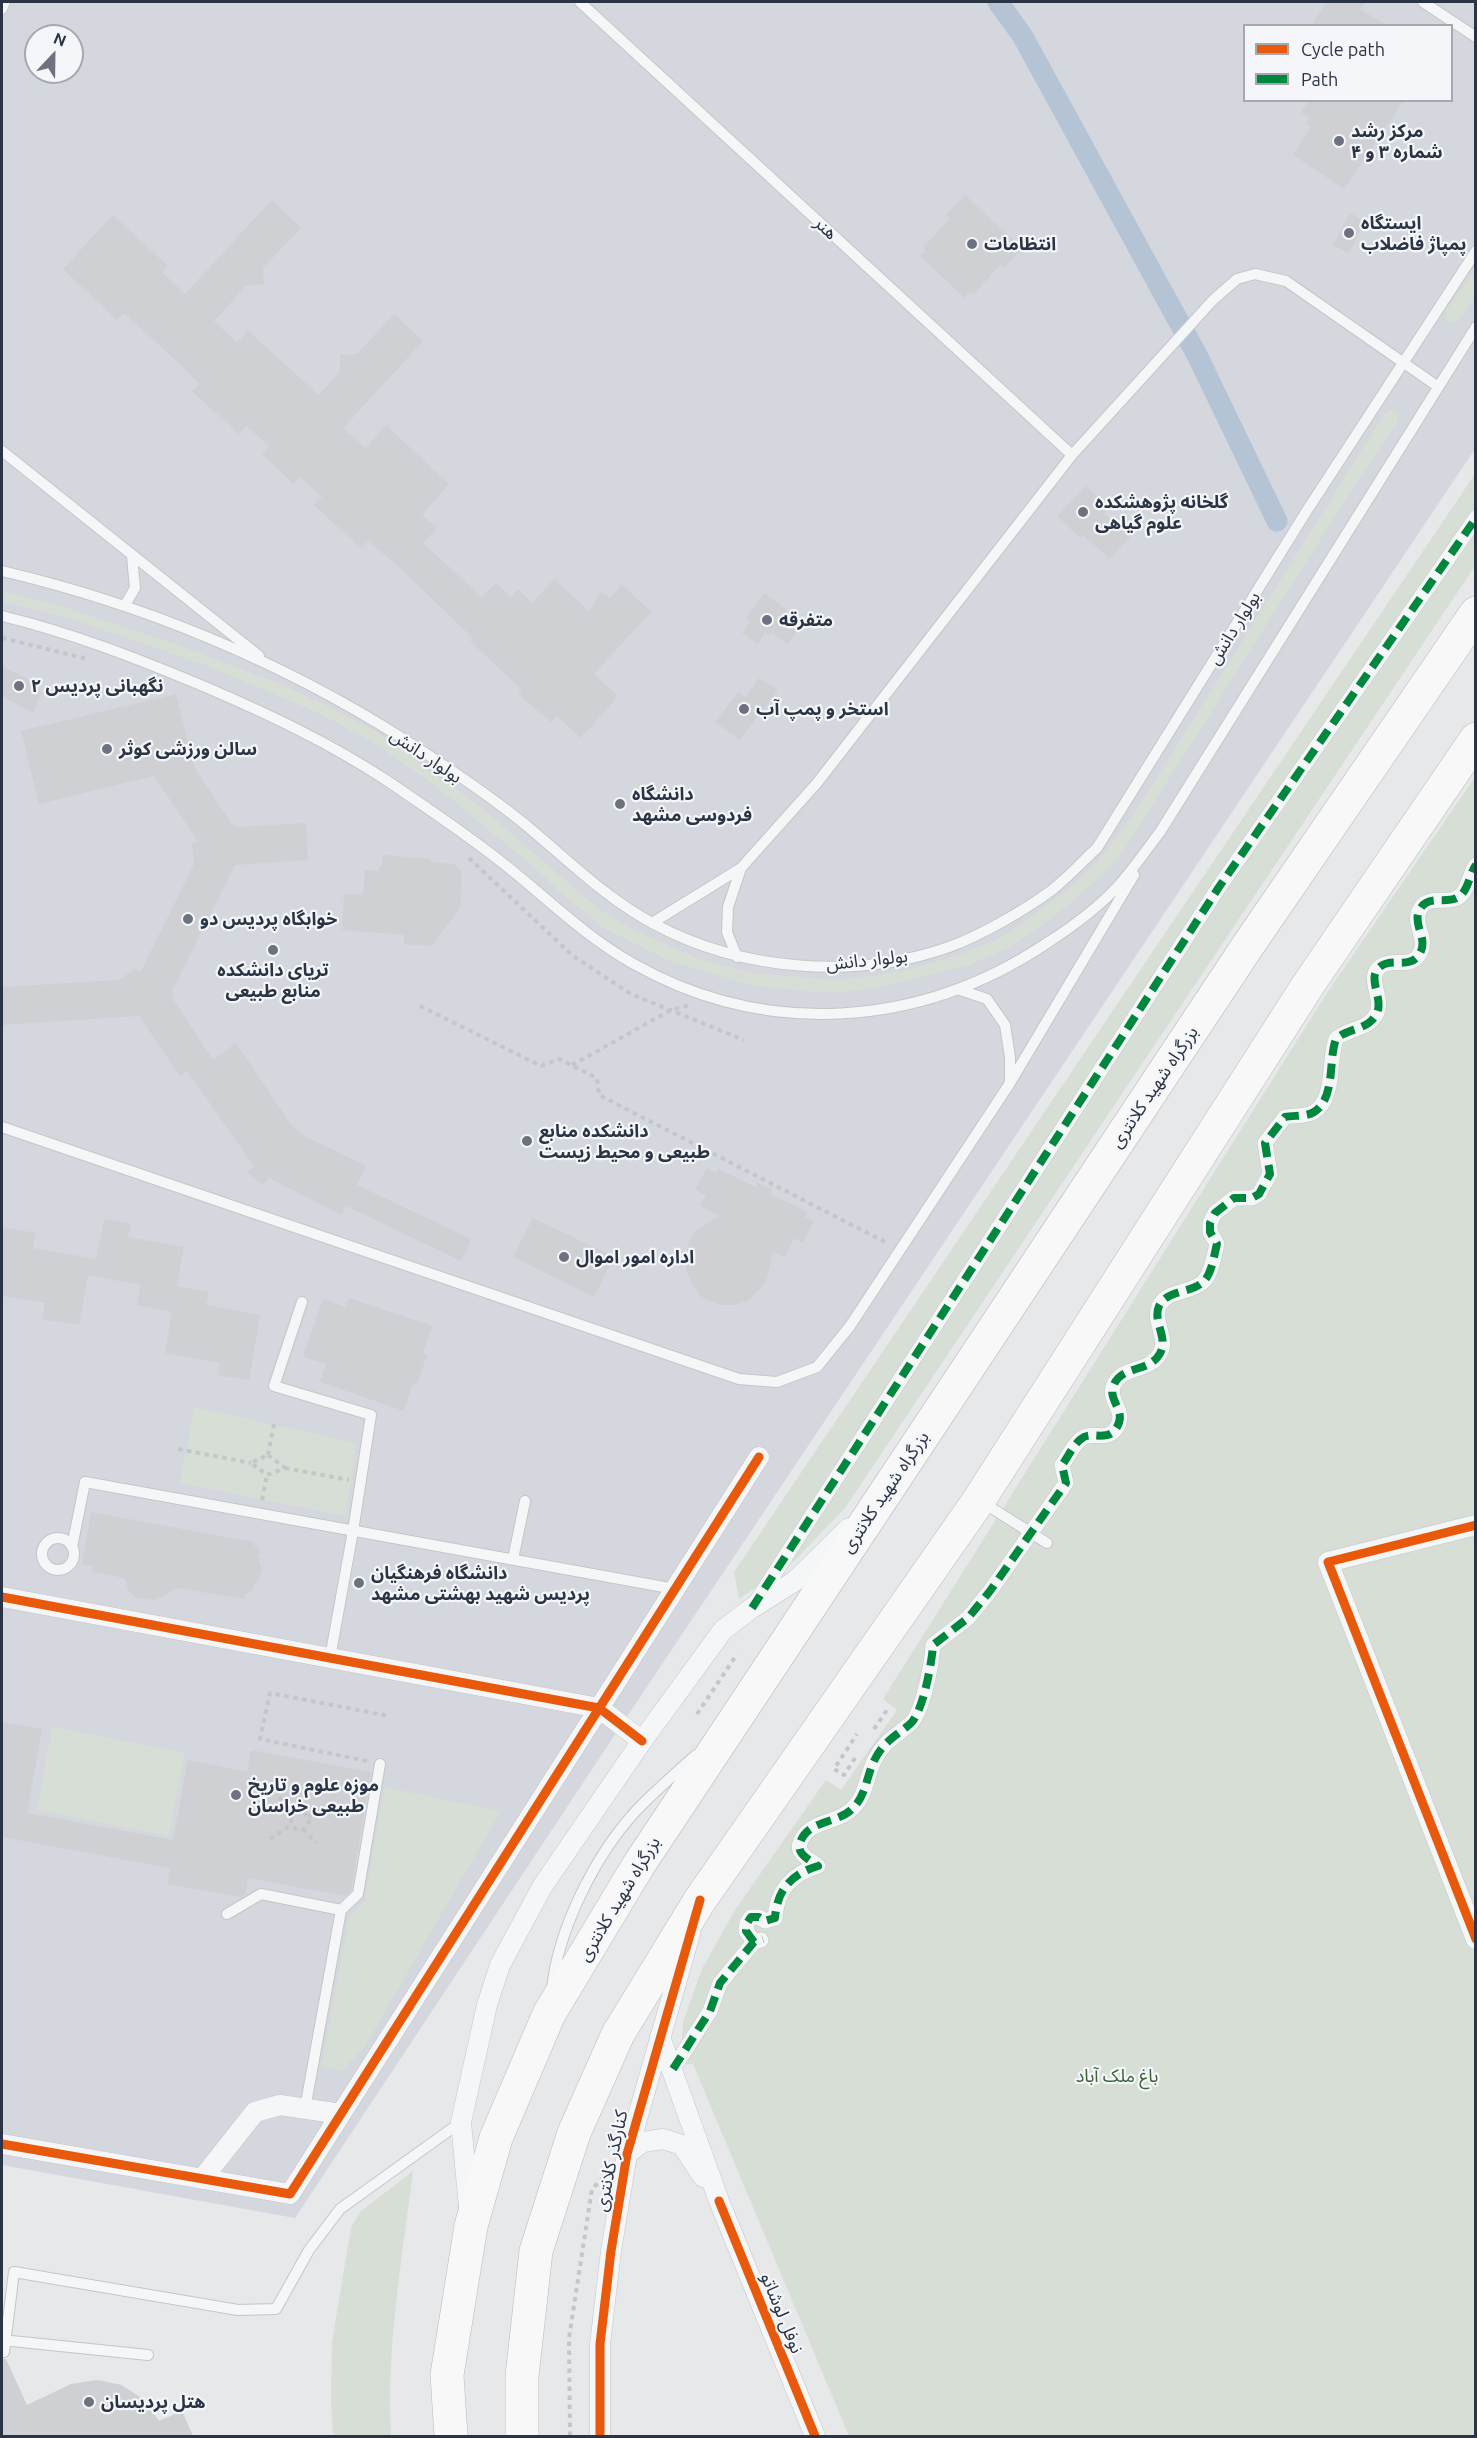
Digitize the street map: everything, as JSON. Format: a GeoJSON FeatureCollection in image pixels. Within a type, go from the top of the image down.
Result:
{"type":"FeatureCollection","features":[{"type":"Feature","properties":{"kind":"highway","name":"بزرگراه شهید کلانتری"},"geometry":{"type":"LineString","coordinates":[[451,2436],[447,2375],[471,2226],[496,2138],[549,2014],[638,1866],[737,1715],[1242,954],[1476,613]]}},
{"type":"Feature","properties":{"kind":"highway"},"geometry":{"type":"LineString","coordinates":[[522,2436],[522,2376],[536,2251],[574,2133],[618,2034],[700,1900],[979,1500],[1308,985],[1476,739]]}},
{"type":"Feature","properties":{"kind":"street"},"geometry":{"type":"LineString","coordinates":[[752,1608],[1219,887],[1476,518]]}},
{"type":"Feature","properties":{"kind":"street"},"geometry":{"type":"LineString","coordinates":[[673,2069],[710,2011],[720,1983],[758,1940],[746,1931],[751,1917],[759,1917],[765,1921],[775,1918],[778,1900],[786,1884],[801,1872],[818,1866],[801,1854],[799,1846],[802,1837],[817,1824],[841,1817],[860,1801],[874,1760],[884,1745],[897,1732],[912,1723],[932,1664],[933,1645],[968,1618],[990,1592],[1066,1483],[1062,1465],[1080,1439],[1087,1436],[1105,1437],[1114,1431],[1119,1422],[1120,1409],[1112,1395],[1112,1388],[1119,1376],[1132,1369],[1154,1363],[1161,1353],[1163,1341],[1158,1321],[1158,1308],[1165,1299],[1176,1292],[1203,1282],[1208,1275],[1217,1244],[1210,1232],[1209,1223],[1215,1212],[1234,1198],[1252,1198],[1259,1194],[1270,1174],[1265,1143],[1270,1134],[1285,1117],[1314,1112],[1326,1094],[1336,1039],[1342,1034],[1358,1030],[1370,1023],[1377,1011],[1379,997],[1374,978],[1377,970],[1383,964],[1392,962],[1402,964],[1413,961],[1420,953],[1423,943],[1417,922],[1419,911],[1427,902],[1437,899],[1446,901],[1456,899],[1463,893],[1476,865]]}},
{"type":"Feature","properties":{"kind":"street"},"geometry":{"type":"LineString","coordinates":[[2,2144],[290,2194],[759,1457]]}},
{"type":"Feature","properties":{"kind":"street"},"geometry":{"type":"LineString","coordinates":[[471,2226],[461,2121],[487,2005],[500,1965],[542,1887],[642,1741],[723,1630],[752,1608],[795,1581],[883,1495]]}},
{"type":"Feature","properties":{"kind":"street"},"geometry":{"type":"LineString","coordinates":[[1476,1526],[1328,1562],[1476,1939]]}},
{"type":"Feature","properties":{"kind":"street"},"geometry":{"type":"LineString","coordinates":[[2,1597],[599,1708],[642,1741]]}},
{"type":"Feature","properties":{"kind":"street","name":"کنارگذر کلانتری"},"geometry":{"type":"LineString","coordinates":[[600,2436],[600,2344],[611,2251],[627,2154],[700,1900]]}},
{"type":"Feature","properties":{"kind":"street","name":"نوفل لوشاتو"},"geometry":{"type":"LineString","coordinates":[[660,2037],[719,2201],[815,2436]]}},
{"type":"Feature","properties":{"kind":"street"},"geometry":{"type":"LineString","coordinates":[[202,2179],[255,2112],[280,2105],[341,2114]]}},
{"type":"Feature","properties":{"kind":"street","name":"نوفل لوشاتو"},"geometry":{"type":"LineString","coordinates":[[627,2154],[643,2142],[663,2139],[682,2145],[719,2201]]}},
{"type":"Feature","properties":{"kind":"lane"},"geometry":{"type":"LineString","coordinates":[[2,9],[6,2]]}},
{"type":"Feature","properties":{"kind":"lane","name":"هنر"},"geometry":{"type":"LineString","coordinates":[[580,2],[1072,455]]}},
{"type":"Feature","properties":{"kind":"lane"},"geometry":{"type":"LineString","coordinates":[[1423,2],[1476,36]]}},
{"type":"Feature","properties":{"kind":"lane","name":"بولوار دانش"},"geometry":{"type":"LineString","coordinates":[[2,571],[66,586],[125,605],[270,665],[339,700],[407,741],[520,820],[607,894],[652,923],[702,946],[737,957],[830,967],[894,962],[950,946],[1003,920],[1051,890],[1097,848],[1306,512],[1476,251]]}},
{"type":"Feature","properties":{"kind":"lane"},"geometry":{"type":"LineString","coordinates":[[652,923],[741,868],[817,783],[1072,455],[1213,300],[1237,279],[1255,274],[1286,281],[1437,386]]}},
{"type":"Feature","properties":{"kind":"lane"},"geometry":{"type":"LineString","coordinates":[[2,1126],[739,1379],[777,1382],[817,1366],[850,1326],[1010,1083],[1160,832],[1476,327]]}},
{"type":"Feature","properties":{"kind":"lane"},"geometry":{"type":"LineString","coordinates":[[2,451],[270,665]]}},
{"type":"Feature","properties":{"kind":"lane"},"geometry":{"type":"LineString","coordinates":[[125,605],[135,588],[132,556]]}},
{"type":"Feature","properties":{"kind":"lane"},"geometry":{"type":"LineString","coordinates":[[2,616],[53,629],[124,653],[249,705],[319,740],[384,779],[496,857],[583,931],[632,963],[686,988],[753,1009],[824,1015],[893,1009],[960,990],[1016,964],[1067,930],[1119,885],[1160,832]]}},
{"type":"Feature","properties":{"kind":"lane"},"geometry":{"type":"LineString","coordinates":[[737,957],[726,932],[728,907],[741,868]]}},
{"type":"Feature","properties":{"kind":"lane"},"geometry":{"type":"LineString","coordinates":[[960,990],[987,999],[1005,1025],[1010,1057],[1010,1083]]}},
{"type":"Feature","properties":{"kind":"lane"},"geometry":{"type":"LineString","coordinates":[[302,1302],[274,1386],[371,1415],[330,1658]]}},
{"type":"Feature","properties":{"kind":"lane"},"geometry":{"type":"LineString","coordinates":[[72,1547],[85,1482],[675,1589]]}},
{"type":"Feature","properties":{"kind":"lane"},"geometry":{"type":"LineString","coordinates":[[979,1500],[1047,1543]]}},
{"type":"Feature","properties":{"kind":"lane"},"geometry":{"type":"LineString","coordinates":[[513,1559],[525,1501]]}},
{"type":"Feature","properties":{"kind":"lane"},"geometry":{"type":"LineString","coordinates":[[305,2109],[341,1910],[358,1894],[380,1764]]}},
{"type":"Feature","properties":{"kind":"lane"},"geometry":{"type":"LineString","coordinates":[[226,1914],[261,1894],[341,1910]]}},
{"type":"Feature","properties":{"kind":"lane"},"geometry":{"type":"LineString","coordinates":[[4,2352],[14,2272],[238,2310],[276,2309],[309,2250],[340,2209],[461,2121]]}},
{"type":"Feature","properties":{"kind":"lane"},"geometry":{"type":"LineString","coordinates":[[4,2340],[148,2355]]}},
{"type":"Feature","properties":{"kind":"path"},"geometry":{"type":"LineString","coordinates":[[2,638],[99,662]]}},
{"type":"Feature","properties":{"kind":"path"},"geometry":{"type":"LineString","coordinates":[[466,855],[573,956],[631,994],[744,1040]]}},
{"type":"Feature","properties":{"kind":"path"},"geometry":{"type":"LineString","coordinates":[[572,1065],[671,1010],[716,998]]}},
{"type":"Feature","properties":{"kind":"path"},"geometry":{"type":"LineString","coordinates":[[420,1006],[541,1066],[559,1059],[572,1065],[597,1078],[599,1095],[901,1249]]}},
{"type":"Feature","properties":{"kind":"path"},"geometry":{"type":"LineString","coordinates":[[268,1455],[274,1424]]}},
{"type":"Feature","properties":{"kind":"path"},"geometry":{"type":"LineString","coordinates":[[178,1449],[251,1463],[267,1475]]}},
{"type":"Feature","properties":{"kind":"path"},"geometry":{"type":"LineString","coordinates":[[268,1455],[285,1468],[361,1482]]}},
{"type":"Feature","properties":{"kind":"path"},"geometry":{"type":"LineString","coordinates":[[251,1463],[268,1455]]}},
{"type":"Feature","properties":{"kind":"path"},"geometry":{"type":"LineString","coordinates":[[267,1475],[285,1468]]}},
{"type":"Feature","properties":{"kind":"path"},"geometry":{"type":"LineString","coordinates":[[260,1514],[267,1475]]}},
{"type":"Feature","properties":{"kind":"path"},"geometry":{"type":"LineString","coordinates":[[697,1714],[737,1654]]}},
{"type":"Feature","properties":{"kind":"path"},"geometry":{"type":"LineString","coordinates":[[380,1764],[260,1739],[270,1693],[389,1716]]}},
{"type":"Feature","properties":{"kind":"path"},"geometry":{"type":"LineString","coordinates":[[868,1738],[887,1710]]}},
{"type":"Feature","properties":{"kind":"path"},"geometry":{"type":"LineString","coordinates":[[856,1756],[844,1775],[834,1769],[857,1734]]}},
{"type":"Feature","properties":{"kind":"path"},"geometry":{"type":"LineString","coordinates":[[279,1797],[293,1813]]}},
{"type":"Feature","properties":{"kind":"path"},"geometry":{"type":"LineString","coordinates":[[293,1813],[290,1819],[291,1826],[296,1830],[303,1829],[308,1826],[309,1817],[323,1805]]}},
{"type":"Feature","properties":{"kind":"path"},"geometry":{"type":"LineString","coordinates":[[293,1813],[302,1812],[309,1817]]}},
{"type":"Feature","properties":{"kind":"path"},"geometry":{"type":"LineString","coordinates":[[270,1839],[291,1826]]}},
{"type":"Feature","properties":{"kind":"path"},"geometry":{"type":"LineString","coordinates":[[303,1829],[316,1843]]}},
{"type":"Feature","properties":{"kind":"path"},"geometry":{"type":"LineString","coordinates":[[570,2436],[569,2338],[592,2189],[627,2154]]}},
{"type":"Feature","properties":{"kind":"shaded area","name":"دانشگاه فردوسی مشهد"},"geometry":{"type":"Polygon","coordinates":[[[2,2],[1475,2],[1475,449],[622,1724],[295,2218],[2,2165],[2,2]]]}},
{"type":"Feature","properties":{"kind":"green space"},"geometry":{"type":"Polygon","coordinates":[[[1475,269],[1475,296],[1459,320],[1450,323],[1446,320],[1446,310],[1475,269]]]}},
{"type":"Feature","properties":{"kind":"green space"},"geometry":{"type":"Polygon","coordinates":[[[1393,409],[1399,416],[1398,421],[1117,861],[1064,909],[1013,946],[967,966],[875,988],[844,992],[815,992],[755,986],[672,962],[602,927],[535,868],[435,786],[379,746],[317,712],[205,665],[66,617],[2,601],[2,591],[55,604],[173,643],[280,684],[332,708],[380,734],[477,804],[599,909],[636,931],[697,958],[751,973],[840,980],[872,976],[911,969],[958,955],[996,940],[1068,889],[1096,863],[1137,809],[1385,413],[1393,409]]]}},
{"type":"Feature","properties":{"kind":"green space"},"geometry":{"type":"Polygon","coordinates":[[[1475,474],[1475,566],[845,1508],[795,1560],[739,1599],[734,1572],[1475,474]]]}},
{"type":"Feature","properties":{"kind":"green space","name":"باغ ملک آباد"},"geometry":{"type":"Polygon","coordinates":[[[1475,777],[1475,2436],[849,2436],[693,2064],[680,2064],[683,2022],[702,1969],[735,1910],[826,1780],[841,1790],[897,1710],[883,1699],[1327,993],[1475,777]]]}},
{"type":"Feature","properties":{"kind":"green space"},"geometry":{"type":"Polygon","coordinates":[[[194,1407],[357,1443],[345,1516],[180,1483],[194,1407]]]}},
{"type":"Feature","properties":{"kind":"green space"},"geometry":{"type":"Polygon","coordinates":[[[52,1727],[185,1753],[169,1836],[37,1810],[52,1727]]]}},
{"type":"Feature","properties":{"kind":"green space"},"geometry":{"type":"Polygon","coordinates":[[[384,1787],[501,1811],[364,2048],[342,2071],[321,2067],[349,1917],[365,1900],[384,1787]]]}},
{"type":"Feature","properties":{"kind":"green space"},"geometry":{"type":"Polygon","coordinates":[[[413,2171],[393,2337],[391,2436],[333,2436],[332,2342],[351,2228],[360,2212],[413,2171]]]}},
{"type":"Feature","properties":{"kind":"building"},"geometry":{"type":"Polygon","coordinates":[[[1327,2],[1366,2],[1360,9],[1385,24],[1312,24],[1327,2]]]}},
{"type":"Feature","properties":{"kind":"building","name":"مرکز رشد شماره ۳ و ۴"},"geometry":{"type":"Polygon","coordinates":[[[1308,102],[1403,102],[1344,189],[1293,155],[1311,127],[1306,123],[1309,118],[1301,112],[1308,102]]]}},
{"type":"Feature","properties":{"kind":"building","name":"انتظامات"},"geometry":{"type":"Polygon","coordinates":[[[965,195],[1022,248],[1004,268],[1000,265],[973,295],[970,292],[965,298],[920,256],[926,250],[923,248],[950,218],[946,215],[965,195]]]}},
{"type":"Feature","properties":{"kind":"building"},"geometry":{"type":"Polygon","coordinates":[[[272,200],[301,228],[263,268],[264,284],[246,286],[214,321],[237,343],[248,331],[319,395],[340,372],[340,355],[357,354],[394,314],[423,341],[343,428],[366,448],[386,425],[449,484],[422,515],[437,528],[423,543],[482,597],[496,583],[511,597],[518,589],[532,603],[554,579],[589,611],[601,592],[610,598],[622,585],[651,612],[594,674],[618,696],[581,738],[557,716],[551,722],[518,694],[522,690],[470,641],[473,638],[399,567],[368,541],[361,548],[314,505],[322,497],[300,477],[293,483],[262,454],[269,446],[246,426],[239,434],[192,391],[199,384],[184,368],[124,313],[117,320],[63,269],[113,215],[168,266],[162,272],[185,294],[272,200]]]}},
{"type":"Feature","properties":{"kind":"building","name":"ایستگاه پمپاژ فاضلاب"},"geometry":{"type":"Polygon","coordinates":[[[1350,213],[1365,221],[1349,253],[1333,245],[1350,213]]]}},
{"type":"Feature","properties":{"kind":"building"},"geometry":{"type":"Polygon","coordinates":[[[1086,486],[1109,508],[1104,513],[1130,537],[1110,559],[1083,535],[1080,538],[1057,516],[1086,486]]]}},
{"type":"Feature","properties":{"kind":"building","name":"متفرقه"},"geometry":{"type":"Polygon","coordinates":[[[764,593],[787,610],[782,617],[798,629],[788,644],[771,633],[769,635],[765,632],[758,644],[742,633],[750,621],[746,618],[764,593]]]}},
{"type":"Feature","properties":{"kind":"building","name":"نگهبانی پردیس ۲"},"geometry":{"type":"Polygon","coordinates":[[[2,666],[37,684],[35,688],[42,691],[33,713],[2,696],[2,666]]]}},
{"type":"Feature","properties":{"kind":"building","name":"استخر و پمپ آب"},"geometry":{"type":"Polygon","coordinates":[[[759,678],[778,690],[740,740],[715,722],[738,692],[746,697],[759,678]]]}},
{"type":"Feature","properties":{"kind":"building"},"geometry":{"type":"Polygon","coordinates":[[[176,694],[194,767],[231,823],[238,827],[306,823],[308,860],[235,865],[172,991],[173,999],[213,1060],[236,1043],[292,1126],[301,1134],[366,1166],[357,1185],[471,1239],[461,1261],[346,1206],[342,1215],[269,1178],[263,1185],[248,1173],[254,1166],[187,1071],[180,1076],[139,1016],[2,1025],[2,987],[119,980],[135,969],[141,971],[194,864],[192,844],[198,841],[154,776],[39,804],[21,731],[176,694]]]}},
{"type":"Feature","properties":{"kind":"building"},"geometry":{"type":"Polygon","coordinates":[[[383,855],[431,859],[431,862],[454,864],[462,873],[460,908],[432,946],[404,944],[404,935],[342,930],[344,894],[363,895],[365,870],[379,871],[383,855]]]}},
{"type":"Feature","properties":{"kind":"building"},"geometry":{"type":"Polygon","coordinates":[[[707,1168],[716,1173],[718,1169],[756,1187],[758,1183],[772,1189],[770,1194],[807,1212],[805,1217],[814,1221],[803,1243],[794,1238],[785,1257],[773,1252],[766,1282],[748,1301],[735,1305],[721,1305],[704,1299],[694,1288],[686,1270],[688,1243],[696,1231],[719,1216],[700,1206],[706,1195],[695,1190],[707,1168]]]}},
{"type":"Feature","properties":{"kind":"building","name":"اداره امور اموال"},"geometry":{"type":"Polygon","coordinates":[[[533,1218],[614,1257],[594,1297],[513,1257],[533,1218]]]}},
{"type":"Feature","properties":{"kind":"building"},"geometry":{"type":"Polygon","coordinates":[[[104,1219],[131,1224],[128,1237],[184,1247],[177,1286],[209,1292],[206,1305],[260,1315],[249,1380],[217,1375],[220,1363],[165,1353],[172,1312],[137,1305],[141,1285],[88,1275],[79,1325],[42,1319],[45,1303],[2,1296],[2,1227],[36,1233],[33,1248],[96,1259],[104,1219]]]}},
{"type":"Feature","properties":{"kind":"building"},"geometry":{"type":"Polygon","coordinates":[[[349,1298],[432,1326],[423,1354],[427,1355],[417,1384],[413,1383],[404,1411],[320,1382],[326,1364],[303,1357],[323,1299],[346,1307],[349,1298]]]}},
{"type":"Feature","properties":{"kind":"building"},"geometry":{"type":"Polygon","coordinates":[[[91,1512],[252,1542],[261,1553],[258,1555],[262,1571],[252,1590],[245,1594],[244,1599],[177,1588],[155,1600],[137,1598],[128,1590],[125,1578],[92,1572],[93,1566],[82,1564],[91,1512]]]}},
{"type":"Feature","properties":{"kind":"building"},"geometry":{"type":"Polygon","coordinates":[[[2,1722],[42,1729],[27,1813],[173,1840],[188,1760],[247,1772],[251,1750],[371,1772],[351,1890],[345,1896],[248,1878],[245,1895],[241,1897],[167,1884],[170,1868],[2,1837],[2,1722]]]}},
{"type":"Feature","properties":{"kind":"building","name":"هتل پردیسان"},"geometry":{"type":"Polygon","coordinates":[[[2,2359],[6,2359],[27,2405],[71,2384],[97,2380],[122,2385],[144,2400],[159,2421],[182,2411],[193,2436],[2,2436],[2,2359]]]}},
{"type":"Feature","properties":{"kind":"waterway"},"geometry":{"type":"LineString","coordinates":[[998,2],[1022,35],[1197,355],[1277,521]]}},
{"type":"Feature","properties":{"kind":"marked path"},"geometry":{"type":"LineString","coordinates":[[752,1608],[1219,887],[1476,518]]}},
{"type":"Feature","properties":{"kind":"marked path"},"geometry":{"type":"LineString","coordinates":[[754,1942],[746,1931],[751,1917],[759,1917],[765,1921],[775,1918],[782,1891],[800,1874],[818,1866],[804,1856],[800,1850],[800,1843],[804,1836],[816,1826],[846,1814],[857,1804],[879,1753],[886,1743],[915,1718],[926,1687],[933,1645],[968,1618],[990,1591],[1066,1483],[1062,1465],[1076,1444],[1089,1435],[1107,1435],[1119,1424],[1120,1418],[1113,1398],[1113,1387],[1122,1375],[1154,1361],[1159,1355],[1163,1343],[1157,1312],[1159,1306],[1173,1294],[1198,1286],[1206,1279],[1217,1244],[1210,1232],[1210,1223],[1215,1213],[1234,1198],[1252,1198],[1259,1194],[1270,1174],[1265,1143],[1285,1117],[1311,1114],[1321,1106],[1329,1088],[1336,1039],[1369,1023],[1377,1013],[1379,1007],[1375,981],[1377,971],[1386,964],[1413,961],[1417,957],[1422,946],[1418,921],[1419,911],[1428,902],[1451,900],[1462,894],[1476,865]]}},
{"type":"Feature","properties":{"kind":"marked path"},"geometry":{"type":"LineString","coordinates":[[673,2069],[710,2011],[720,1983],[754,1942],[763,1939]]}},
{"type":"Feature","properties":{"kind":"cycle path"},"geometry":{"type":"LineString","coordinates":[[2,2144],[290,2194],[759,1457]]}},
{"type":"Feature","properties":{"kind":"cycle path"},"geometry":{"type":"LineString","coordinates":[[1476,1525],[1328,1562],[1476,1939]]}},
{"type":"Feature","properties":{"kind":"cycle path"},"geometry":{"type":"LineString","coordinates":[[2,1597],[599,1708],[642,1741]]}},
{"type":"Feature","properties":{"kind":"cycle path"},"geometry":{"type":"LineString","coordinates":[[600,2436],[600,2344],[611,2251],[627,2154],[700,1900]]}},
{"type":"Feature","properties":{"kind":"cycle path"},"geometry":{"type":"LineString","coordinates":[[719,2201],[815,2436]]}},
{"type":"Feature","properties":{"kind":"place","name":"مرکز رشد شماره ۳ و ۴"},"geometry":{"type":"Point","coordinates":[1339,141]}},
{"type":"Feature","properties":{"kind":"place","name":"ایستگاه پمپاژ فاضلاب"},"geometry":{"type":"Point","coordinates":[1349,233]}},
{"type":"Feature","properties":{"kind":"place","name":"انتظامات"},"geometry":{"type":"Point","coordinates":[972,244]}},
{"type":"Feature","properties":{"kind":"place","name":"گلخانه پژوهشکده علوم گیاهی"},"geometry":{"type":"Point","coordinates":[1083,512]}},
{"type":"Feature","properties":{"kind":"place","name":"متفرقه"},"geometry":{"type":"Point","coordinates":[767,620]}},
{"type":"Feature","properties":{"kind":"place","name":"نگهبانی پردیس ۲"},"geometry":{"type":"Point","coordinates":[19,686]}},
{"type":"Feature","properties":{"kind":"place","name":"استخر و پمپ آب"},"geometry":{"type":"Point","coordinates":[744,709]}},
{"type":"Feature","properties":{"kind":"place","name":"سالن ورزشی کوثر"},"geometry":{"type":"Point","coordinates":[107,749]}},
{"type":"Feature","properties":{"kind":"place","name":"دانشگاه فردوسی مشهد"},"geometry":{"type":"Point","coordinates":[620,804]}},
{"type":"Feature","properties":{"kind":"place","name":"خوابگاه پردیس دو"},"geometry":{"type":"Point","coordinates":[188,919]}},
{"type":"Feature","properties":{"kind":"place","name":"تریای دانشکده منابع طبیعی"},"geometry":{"type":"Point","coordinates":[273,950]}},
{"type":"Feature","properties":{"kind":"place","name":"دانشکده منابع طبیعی و محیط زیست"},"geometry":{"type":"Point","coordinates":[527,1141]}},
{"type":"Feature","properties":{"kind":"place","name":"اداره امور اموال"},"geometry":{"type":"Point","coordinates":[564,1257]}},
{"type":"Feature","properties":{"kind":"place","name":"دانشگاه فرهنگیان پردیس شهید بهشتی مشهد"},"geometry":{"type":"Point","coordinates":[359,1583]}},
{"type":"Feature","properties":{"kind":"place","name":"موزه علوم و تاریخ طبیعی خراسان"},"geometry":{"type":"Point","coordinates":[236,1795]}},
{"type":"Feature","properties":{"kind":"place","name":"هتل پردیسان"},"geometry":{"type":"Point","coordinates":[89,2402]}}]}
